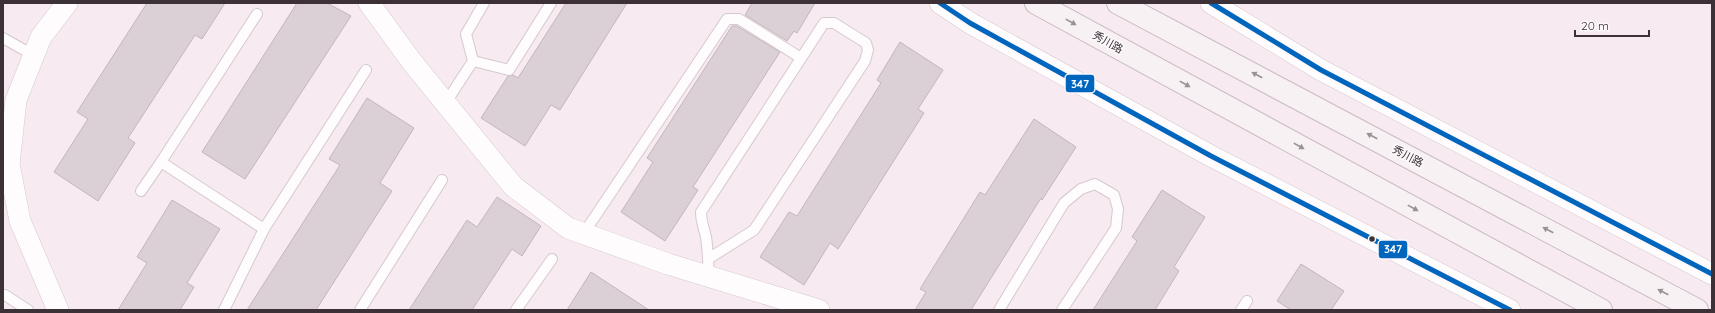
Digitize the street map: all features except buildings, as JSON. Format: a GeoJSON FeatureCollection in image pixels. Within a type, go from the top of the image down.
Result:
{"type":"FeatureCollection","features":[{"type":"Feature","properties":{"kind":"main road","name":"秀川路"},"geometry":{"type":"LineString","coordinates":[[1036,3],[1602,310]]}},
{"type":"Feature","properties":{"kind":"main road","name":"秀川路"},"geometry":{"type":"LineString","coordinates":[[1118,3],[1697,310]]}},
{"type":"Feature","properties":{"kind":"street"},"geometry":{"type":"LineString","coordinates":[[58,310],[20,221],[9,164],[16,100],[41,36],[67,3]]}},
{"type":"Feature","properties":{"kind":"street"},"geometry":{"type":"LineString","coordinates":[[369,3],[445,104],[513,186],[568,228],[668,264],[708,267],[819,310]]}},
{"type":"Feature","properties":{"kind":"street"},"geometry":{"type":"LineString","coordinates":[[940,3],[970,23],[1211,156],[1510,310]]}},
{"type":"Feature","properties":{"kind":"street"},"geometry":{"type":"LineString","coordinates":[[1217,5],[1321,70],[1712,274]]}},
{"type":"Feature","properties":{"kind":"lane"},"geometry":{"type":"LineString","coordinates":[[445,104],[473,61],[466,34],[484,3]]}},
{"type":"Feature","properties":{"kind":"lane"},"geometry":{"type":"LineString","coordinates":[[473,61],[509,70],[551,3]]}},
{"type":"Feature","properties":{"kind":"lane"},"geometry":{"type":"LineString","coordinates":[[141,191],[257,14]]}},
{"type":"Feature","properties":{"kind":"lane"},"geometry":{"type":"LineString","coordinates":[[584,234],[727,19],[739,19],[801,58]]}},
{"type":"Feature","properties":{"kind":"lane"},"geometry":{"type":"LineString","coordinates":[[824,23],[834,23],[866,43],[868,50],[865,61],[754,230],[708,267],[706,236],[701,223],[701,212],[824,23]]}},
{"type":"Feature","properties":{"kind":"lane"},"geometry":{"type":"LineString","coordinates":[[3,38],[33,55]]}},
{"type":"Feature","properties":{"kind":"lane"},"geometry":{"type":"LineString","coordinates":[[224,310],[264,229],[366,70]]}},
{"type":"Feature","properties":{"kind":"lane"},"geometry":{"type":"LineString","coordinates":[[161,162],[264,229]]}},
{"type":"Feature","properties":{"kind":"lane"},"geometry":{"type":"LineString","coordinates":[[360,310],[442,180]]}},
{"type":"Feature","properties":{"kind":"lane"},"geometry":{"type":"LineString","coordinates":[[999,310],[1064,204],[1081,189],[1095,184],[1114,195],[1118,209],[1116,228],[1062,310]]}},
{"type":"Feature","properties":{"kind":"lane"},"geometry":{"type":"LineString","coordinates":[[516,310],[552,259]]}},
{"type":"Feature","properties":{"kind":"lane"},"geometry":{"type":"LineString","coordinates":[[4,292],[28,310]]}},
{"type":"Feature","properties":{"kind":"lane"},"geometry":{"type":"LineString","coordinates":[[1241,310],[1247,301]]}},
{"type":"Feature","properties":{"kind":"transit line","name":"347"},"geometry":{"type":"LineString","coordinates":[[940,3],[970,23],[1211,156],[1510,310]]}},
{"type":"Feature","properties":{"kind":"transit line","name":"347"},"geometry":{"type":"LineString","coordinates":[[1211,3],[1321,70],[1712,274]]}}]}
